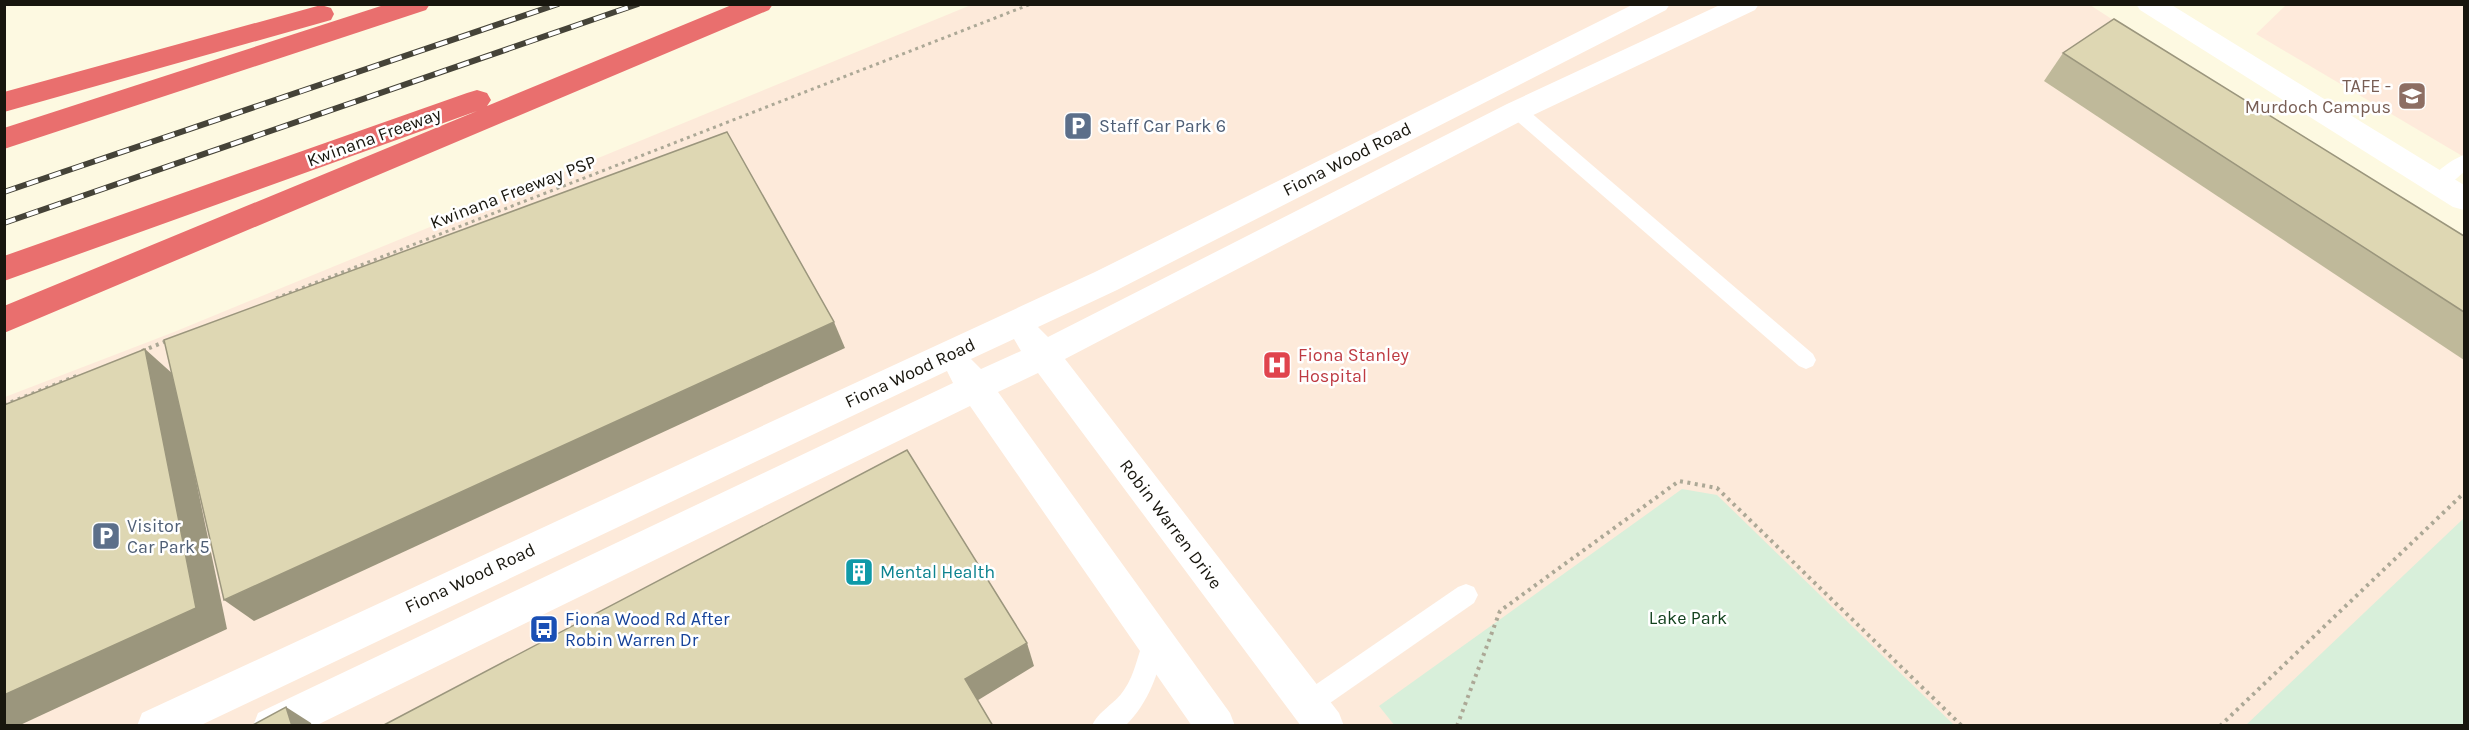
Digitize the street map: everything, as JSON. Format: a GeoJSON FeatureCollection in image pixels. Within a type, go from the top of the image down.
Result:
{"type":"FeatureCollection","features":[{"type":"Feature","properties":{"kind":"highway"},"geometry":{"type":"LineString","coordinates":[[4,102],[355,4]]}},
{"type":"Feature","properties":{"kind":"highway"},"geometry":{"type":"LineString","coordinates":[[4,139],[417,4]]}},
{"type":"Feature","properties":{"kind":"highway","name":"Kwinana Freeway"},"geometry":{"type":"LineString","coordinates":[[4,269],[744,4]]}},
{"type":"Feature","properties":{"kind":"highway"},"geometry":{"type":"LineString","coordinates":[[4,320],[760,4]]}},
{"type":"Feature","properties":{"kind":"street","name":"Fiona Wood Road"},"geometry":{"type":"LineString","coordinates":[[156,726],[1117,276],[1490,86],[1657,4]]}},
{"type":"Feature","properties":{"kind":"street","name":"Fiona Wood Road"},"geometry":{"type":"LineString","coordinates":[[272,726],[1043,356],[1517,111],[1746,4]]}},
{"type":"Feature","properties":{"kind":"street"},"geometry":{"type":"LineString","coordinates":[[2149,4],[2464,199]]}},
{"type":"Feature","properties":{"kind":"street"},"geometry":{"type":"LineString","coordinates":[[1490,86],[1517,111]]}},
{"type":"Feature","properties":{"kind":"street","name":"Robin Warren Drive"},"geometry":{"type":"LineString","coordinates":[[1019,322],[1316,715]]}},
{"type":"Feature","properties":{"kind":"street"},"geometry":{"type":"LineString","coordinates":[[951,353],[1216,726]]}},
{"type":"Feature","properties":{"kind":"lane"},"geometry":{"type":"LineString","coordinates":[[1517,111],[1806,360]]}},
{"type":"Feature","properties":{"kind":"lane"},"geometry":{"type":"LineString","coordinates":[[2438,183],[2464,162]]}},
{"type":"Feature","properties":{"kind":"lane"},"geometry":{"type":"LineString","coordinates":[[1316,715],[1466,595]]}},
{"type":"Feature","properties":{"kind":"lane"},"geometry":{"type":"LineString","coordinates":[[1104,726],[1123,712],[1141,689],[1155,640]]}},
{"type":"Feature","properties":{"kind":"path","name":"Kwinana Freeway PSP"},"geometry":{"type":"LineString","coordinates":[[268,302],[1031,4]]}},
{"type":"Feature","properties":{"kind":"path"},"geometry":{"type":"LineString","coordinates":[[136,353],[180,336]]}},
{"type":"Feature","properties":{"kind":"path"},"geometry":{"type":"LineString","coordinates":[[4,405],[81,375]]}},
{"type":"Feature","properties":{"kind":"path"},"geometry":{"type":"LineString","coordinates":[[1457,726],[1500,611],[1679,481],[1717,489],[1962,726]]}},
{"type":"Feature","properties":{"kind":"path"},"geometry":{"type":"LineString","coordinates":[[2220,726],[2464,493]]}},
{"type":"Feature","properties":{"kind":"shaded area","name":"Fiona Stanley Hospital"},"geometry":{"type":"Polygon","coordinates":[[[971,5],[2090,5],[2464,247],[2464,725],[5,726],[5,397],[174,332],[971,5]]]}},
{"type":"Feature","properties":{"kind":"shaded area","name":"TAFE - Murdoch Campus"},"geometry":{"type":"Polygon","coordinates":[[[2286,5],[2464,5],[2464,157],[2256,34],[2286,5]]]}},
{"type":"Feature","properties":{"kind":"green space","name":"Lake Park"},"geometry":{"type":"Polygon","coordinates":[[[1682,489],[1717,495],[1954,725],[1395,726],[1379,706],[1682,489]]]}},
{"type":"Feature","properties":{"kind":"green space"},"geometry":{"type":"Polygon","coordinates":[[[2464,518],[2464,725],[2246,725],[2464,518]]]}},
{"type":"Feature","properties":{"kind":"building"},"geometry":{"type":"Polygon","coordinates":[[[2114,19],[2464,236],[2464,312],[2063,53],[2114,19]]]}},
{"type":"Feature","properties":{"kind":"building"},"geometry":{"type":"Polygon","coordinates":[[[727,132],[834,322],[224,600],[164,340],[727,132]]]}},
{"type":"Feature","properties":{"kind":"building","name":"Visitor Car Park 5"},"geometry":{"type":"Polygon","coordinates":[[[145,349],[196,608],[4,695],[4,405],[145,349]]]}},
{"type":"Feature","properties":{"kind":"building","name":"Mental Health"},"geometry":{"type":"Polygon","coordinates":[[[907,450],[1027,643],[965,679],[993,726],[382,726],[907,450]]]}},
{"type":"Feature","properties":{"kind":"building"},"geometry":{"type":"Polygon","coordinates":[[[286,707],[292,726],[251,726],[286,707]]]}},
{"type":"Feature","properties":{"kind":"railway"},"geometry":{"type":"LineString","coordinates":[[4,192],[558,4]]}},
{"type":"Feature","properties":{"kind":"railway"},"geometry":{"type":"LineString","coordinates":[[4,223],[638,4]]}},
{"type":"Feature","properties":{"kind":"place","name":"TAFE - Murdoch Campus"},"geometry":{"type":"Point","coordinates":[2412,96]}},
{"type":"Feature","properties":{"kind":"place","name":"Staff Car Park 6"},"geometry":{"type":"Point","coordinates":[1078,126]}},
{"type":"Feature","properties":{"kind":"place","name":"Fiona Stanley Hospital"},"geometry":{"type":"Point","coordinates":[1277,365]}},
{"type":"Feature","properties":{"kind":"place","name":"Visitor Car Park 5"},"geometry":{"type":"Point","coordinates":[106,536]}},
{"type":"Feature","properties":{"kind":"place","name":"Mental Health"},"geometry":{"type":"Point","coordinates":[859,572]}},
{"type":"Feature","properties":{"kind":"place","name":"Fiona Wood Rd After Robin Warren Dr"},"geometry":{"type":"Point","coordinates":[544,629]}}]}
